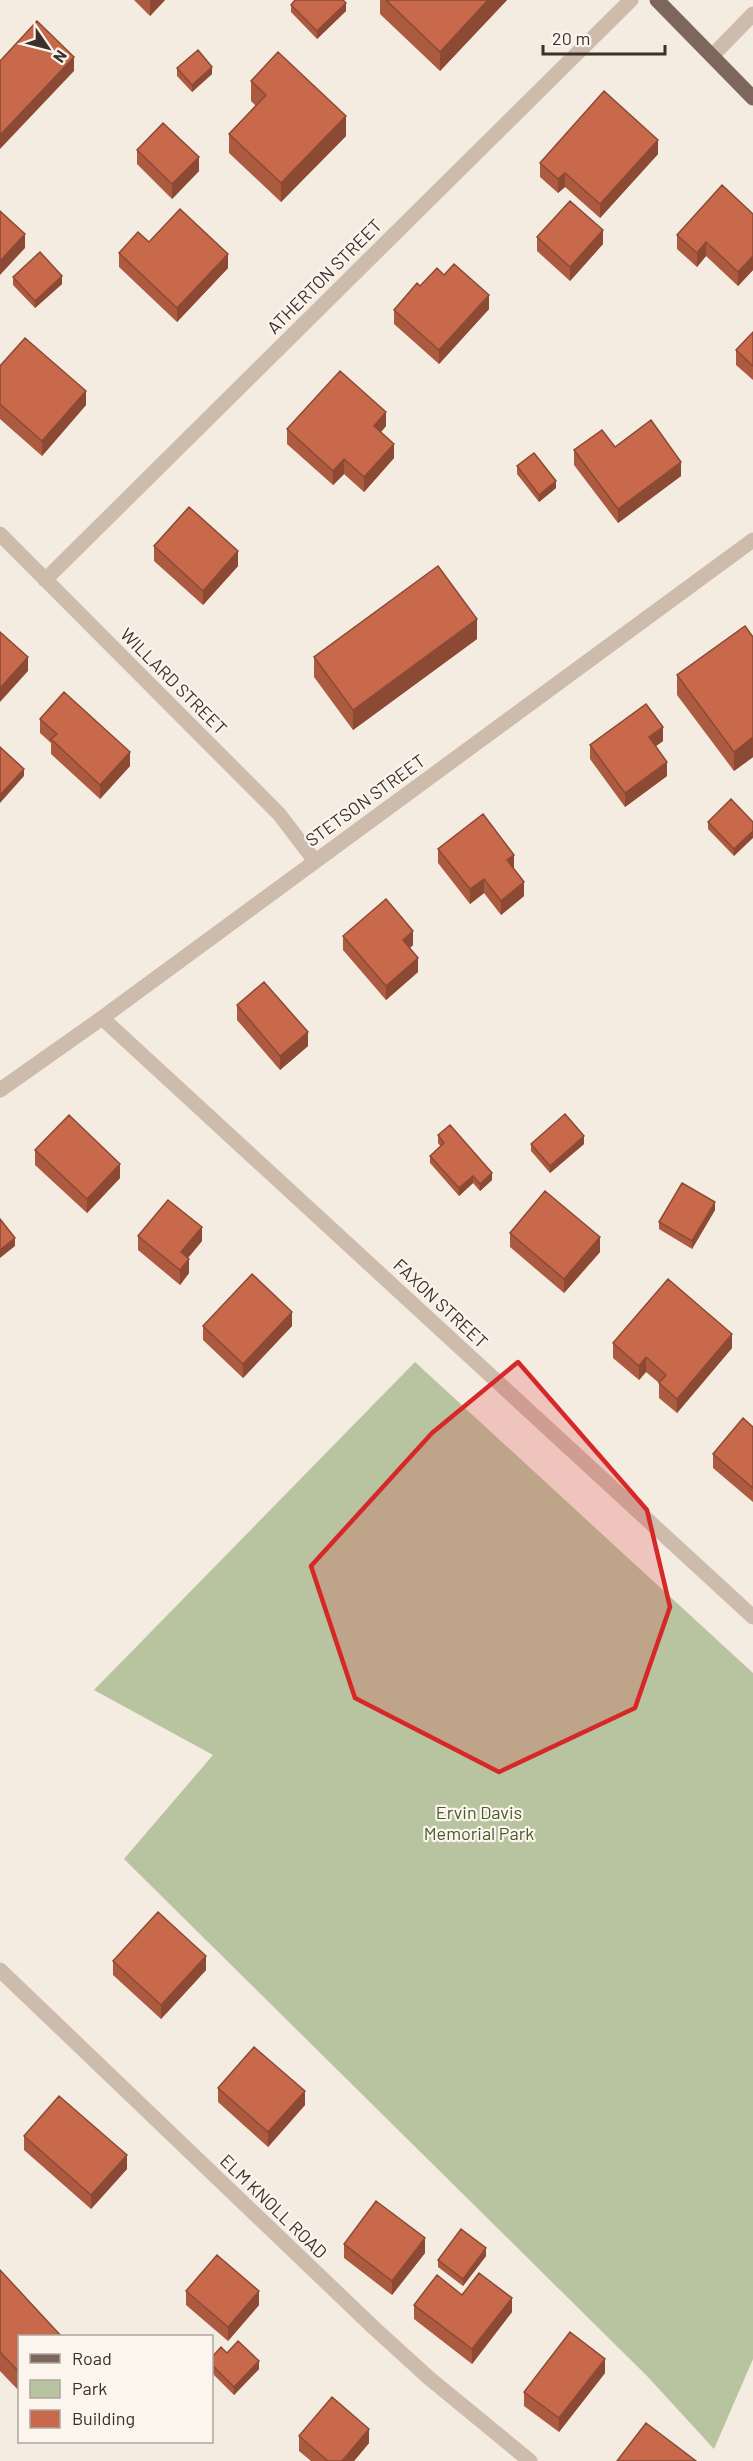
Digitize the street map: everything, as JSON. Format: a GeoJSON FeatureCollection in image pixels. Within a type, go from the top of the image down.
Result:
{"type":"FeatureCollection","features":[{"type":"Feature","properties":{"kind":"main road"},"geometry":{"type":"LineString","coordinates":[[657,0],[753,98]]}},
{"type":"Feature","properties":{"kind":"street","name":"ATHERTON STREET"},"geometry":{"type":"LineString","coordinates":[[45,580],[631,0]]}},
{"type":"Feature","properties":{"kind":"street"},"geometry":{"type":"LineString","coordinates":[[712,56],[753,14]]}},
{"type":"Feature","properties":{"kind":"street","name":"WILLARD STREET"},"geometry":{"type":"LineString","coordinates":[[0,534],[279,814],[315,861]]}},
{"type":"Feature","properties":{"kind":"street","name":"STETSON STREET"},"geometry":{"type":"LineString","coordinates":[[0,1090],[102,1018],[753,540]]}},
{"type":"Feature","properties":{"kind":"street","name":"FAXON STREET"},"geometry":{"type":"LineString","coordinates":[[102,1018],[753,1617]]}},
{"type":"Feature","properties":{"kind":"street","name":"ELM KNOLL ROAD"},"geometry":{"type":"LineString","coordinates":[[0,1970],[373,2327],[429,2378],[530,2461]]}},
{"type":"Feature","properties":{"kind":"highlighted area"},"geometry":{"type":"Polygon","coordinates":[[[518,1362],[647,1510],[670,1607],[635,1708],[499,1772],[355,1698],[311,1566],[432,1433],[518,1362]]]}},
{"type":"Feature","properties":{"kind":"green space","name":"Ervin Davis Memorial Park"},"geometry":{"type":"Polygon","coordinates":[[[415,1362],[753,1673],[753,2359],[714,2449],[647,2376],[124,1859],[213,1755],[94,1690],[415,1362]]]}},
{"type":"Feature","properties":{"kind":"building"},"geometry":{"type":"Polygon","coordinates":[[[295,0],[343,0],[346,3],[317,31],[291,5],[295,0]]]}},
{"type":"Feature","properties":{"kind":"building"},"geometry":{"type":"Polygon","coordinates":[[[386,0],[488,0],[440,52],[386,0]]]}},
{"type":"Feature","properties":{"kind":"building"},"geometry":{"type":"Polygon","coordinates":[[[37,21],[74,57],[0,135],[0,61],[37,21]]]}},
{"type":"Feature","properties":{"kind":"building"},"geometry":{"type":"Polygon","coordinates":[[[198,50],[212,67],[192,85],[177,68],[198,50]]]}},
{"type":"Feature","properties":{"kind":"building"},"geometry":{"type":"Polygon","coordinates":[[[278,52],[346,116],[281,183],[229,134],[266,95],[251,81],[278,52]]]}},
{"type":"Feature","properties":{"kind":"building"},"geometry":{"type":"Polygon","coordinates":[[[604,91],[658,140],[600,204],[565,173],[558,179],[540,163],[604,91]]]}},
{"type":"Feature","properties":{"kind":"building"},"geometry":{"type":"Polygon","coordinates":[[[163,123],[199,157],[172,184],[137,150],[163,123]]]}},
{"type":"Feature","properties":{"kind":"building"},"geometry":{"type":"Polygon","coordinates":[[[722,185],[753,214],[753,256],[738,272],[706,242],[697,253],[677,235],[722,185]]]}},
{"type":"Feature","properties":{"kind":"building"},"geometry":{"type":"Polygon","coordinates":[[[570,201],[603,230],[570,267],[537,237],[570,201]]]}},
{"type":"Feature","properties":{"kind":"building"},"geometry":{"type":"Polygon","coordinates":[[[180,209],[228,254],[177,308],[119,253],[138,232],[149,242],[180,209]]]}},
{"type":"Feature","properties":{"kind":"building"},"geometry":{"type":"Polygon","coordinates":[[[0,211],[25,234],[0,261],[0,211]]]}},
{"type":"Feature","properties":{"kind":"building"},"geometry":{"type":"Polygon","coordinates":[[[40,252],[62,276],[35,301],[13,277],[40,252]]]}},
{"type":"Feature","properties":{"kind":"building"},"geometry":{"type":"Polygon","coordinates":[[[454,264],[489,295],[439,350],[394,310],[417,283],[420,286],[437,268],[444,275],[454,264]]]}},
{"type":"Feature","properties":{"kind":"building"},"geometry":{"type":"Polygon","coordinates":[[[753,332],[753,366],[736,350],[753,332]]]}},
{"type":"Feature","properties":{"kind":"building"},"geometry":{"type":"Polygon","coordinates":[[[25,338],[86,391],[42,441],[0,404],[0,366],[25,338]]]}},
{"type":"Feature","properties":{"kind":"building"},"geometry":{"type":"Polygon","coordinates":[[[340,371],[386,412],[374,426],[394,444],[364,477],[344,459],[333,471],[287,429],[340,371]]]}},
{"type":"Feature","properties":{"kind":"building"},"geometry":{"type":"Polygon","coordinates":[[[651,420],[681,462],[618,509],[574,450],[602,430],[615,447],[651,420]]]}},
{"type":"Feature","properties":{"kind":"building"},"geometry":{"type":"Polygon","coordinates":[[[534,453],[556,481],[539,495],[517,466],[534,453]]]}},
{"type":"Feature","properties":{"kind":"building"},"geometry":{"type":"Polygon","coordinates":[[[189,507],[238,551],[203,591],[154,546],[189,507]]]}},
{"type":"Feature","properties":{"kind":"building"},"geometry":{"type":"Polygon","coordinates":[[[438,566],[477,619],[353,710],[314,657],[438,566]]]}},
{"type":"Feature","properties":{"kind":"building"},"geometry":{"type":"Polygon","coordinates":[[[745,626],[753,637],[753,737],[734,752],[677,675],[745,626]]]}},
{"type":"Feature","properties":{"kind":"building"},"geometry":{"type":"Polygon","coordinates":[[[0,632],[28,657],[0,688],[0,632]]]}},
{"type":"Feature","properties":{"kind":"building"},"geometry":{"type":"Polygon","coordinates":[[[64,692],[130,752],[100,785],[51,739],[57,734],[40,719],[64,692]]]}},
{"type":"Feature","properties":{"kind":"building"},"geometry":{"type":"Polygon","coordinates":[[[646,704],[663,727],[649,737],[667,762],[625,793],[590,745],[646,704]]]}},
{"type":"Feature","properties":{"kind":"building"},"geometry":{"type":"Polygon","coordinates":[[[0,747],[24,769],[0,795],[0,747]]]}},
{"type":"Feature","properties":{"kind":"building"},"geometry":{"type":"Polygon","coordinates":[[[731,799],[753,822],[753,831],[734,849],[708,822],[731,799]]]}},
{"type":"Feature","properties":{"kind":"building"},"geometry":{"type":"Polygon","coordinates":[[[483,814],[514,855],[507,860],[524,882],[501,901],[484,879],[470,889],[438,849],[483,814]]]}},
{"type":"Feature","properties":{"kind":"building"},"geometry":{"type":"Polygon","coordinates":[[[386,899],[413,931],[403,940],[418,958],[386,986],[343,936],[386,899]]]}},
{"type":"Feature","properties":{"kind":"building"},"geometry":{"type":"Polygon","coordinates":[[[264,982],[308,1032],[280,1056],[237,1005],[264,982]]]}},
{"type":"Feature","properties":{"kind":"building"},"geometry":{"type":"Polygon","coordinates":[[[565,1114],[584,1136],[550,1166],[531,1144],[565,1114]]]}},
{"type":"Feature","properties":{"kind":"building"},"geometry":{"type":"Polygon","coordinates":[[[69,1115],[120,1164],[87,1199],[35,1150],[69,1115]]]}},
{"type":"Feature","properties":{"kind":"building"},"geometry":{"type":"Polygon","coordinates":[[[450,1125],[492,1173],[480,1184],[473,1176],[459,1188],[430,1156],[444,1143],[438,1135],[450,1125]]]}},
{"type":"Feature","properties":{"kind":"building"},"geometry":{"type":"Polygon","coordinates":[[[682,1183],[715,1202],[692,1241],[659,1222],[682,1183]]]}},
{"type":"Feature","properties":{"kind":"building"},"geometry":{"type":"Polygon","coordinates":[[[545,1191],[600,1237],[564,1279],[510,1233],[545,1191]]]}},
{"type":"Feature","properties":{"kind":"building"},"geometry":{"type":"Polygon","coordinates":[[[168,1200],[202,1227],[181,1252],[189,1259],[180,1270],[138,1236],[168,1200]]]}},
{"type":"Feature","properties":{"kind":"building"},"geometry":{"type":"Polygon","coordinates":[[[0,1219],[15,1238],[0,1250],[0,1219]]]}},
{"type":"Feature","properties":{"kind":"building"},"geometry":{"type":"Polygon","coordinates":[[[252,1274],[292,1312],[243,1364],[203,1326],[252,1274]]]}},
{"type":"Feature","properties":{"kind":"building"},"geometry":{"type":"Polygon","coordinates":[[[668,1279],[732,1334],[677,1399],[659,1383],[666,1375],[646,1357],[639,1366],[613,1343],[668,1279]]]}},
{"type":"Feature","properties":{"kind":"building"},"geometry":{"type":"Polygon","coordinates":[[[743,1418],[753,1427],[753,1488],[713,1454],[743,1418]]]}},
{"type":"Feature","properties":{"kind":"building"},"geometry":{"type":"Polygon","coordinates":[[[158,1912],[206,1956],[161,2005],[113,1961],[158,1912]]]}},
{"type":"Feature","properties":{"kind":"building"},"geometry":{"type":"Polygon","coordinates":[[[254,2047],[305,2091],[268,2132],[218,2088],[254,2047]]]}},
{"type":"Feature","properties":{"kind":"building"},"geometry":{"type":"Polygon","coordinates":[[[59,2096],[127,2155],[91,2195],[24,2136],[59,2096]]]}},
{"type":"Feature","properties":{"kind":"building"},"geometry":{"type":"Polygon","coordinates":[[[376,2201],[425,2238],[392,2281],[344,2244],[376,2201]]]}},
{"type":"Feature","properties":{"kind":"building"},"geometry":{"type":"Polygon","coordinates":[[[461,2229],[486,2248],[463,2279],[438,2260],[461,2229]]]}},
{"type":"Feature","properties":{"kind":"building"},"geometry":{"type":"Polygon","coordinates":[[[217,2255],[259,2291],[228,2327],[186,2291],[217,2255]]]}},
{"type":"Feature","properties":{"kind":"building"},"geometry":{"type":"Polygon","coordinates":[[[0,2270],[60,2335],[18,2335],[18,2371],[0,2352],[0,2270]]]}},
{"type":"Feature","properties":{"kind":"building"},"geometry":{"type":"Polygon","coordinates":[[[479,2273],[512,2298],[472,2349],[414,2305],[437,2275],[462,2295],[479,2273]]]}},
{"type":"Feature","properties":{"kind":"building"},"geometry":{"type":"Polygon","coordinates":[[[570,2332],[605,2359],[559,2418],[524,2392],[570,2332]]]}},
{"type":"Feature","properties":{"kind":"building"},"geometry":{"type":"Polygon","coordinates":[[[238,2341],[259,2361],[234,2387],[213,2366],[213,2356],[221,2347],[227,2353],[238,2341]]]}},
{"type":"Feature","properties":{"kind":"building"},"geometry":{"type":"Polygon","coordinates":[[[332,2397],[369,2429],[342,2461],[328,2461],[299,2436],[332,2397]]]}},
{"type":"Feature","properties":{"kind":"building"},"geometry":{"type":"Polygon","coordinates":[[[646,2423],[696,2461],[617,2461],[646,2423]]]}}]}
